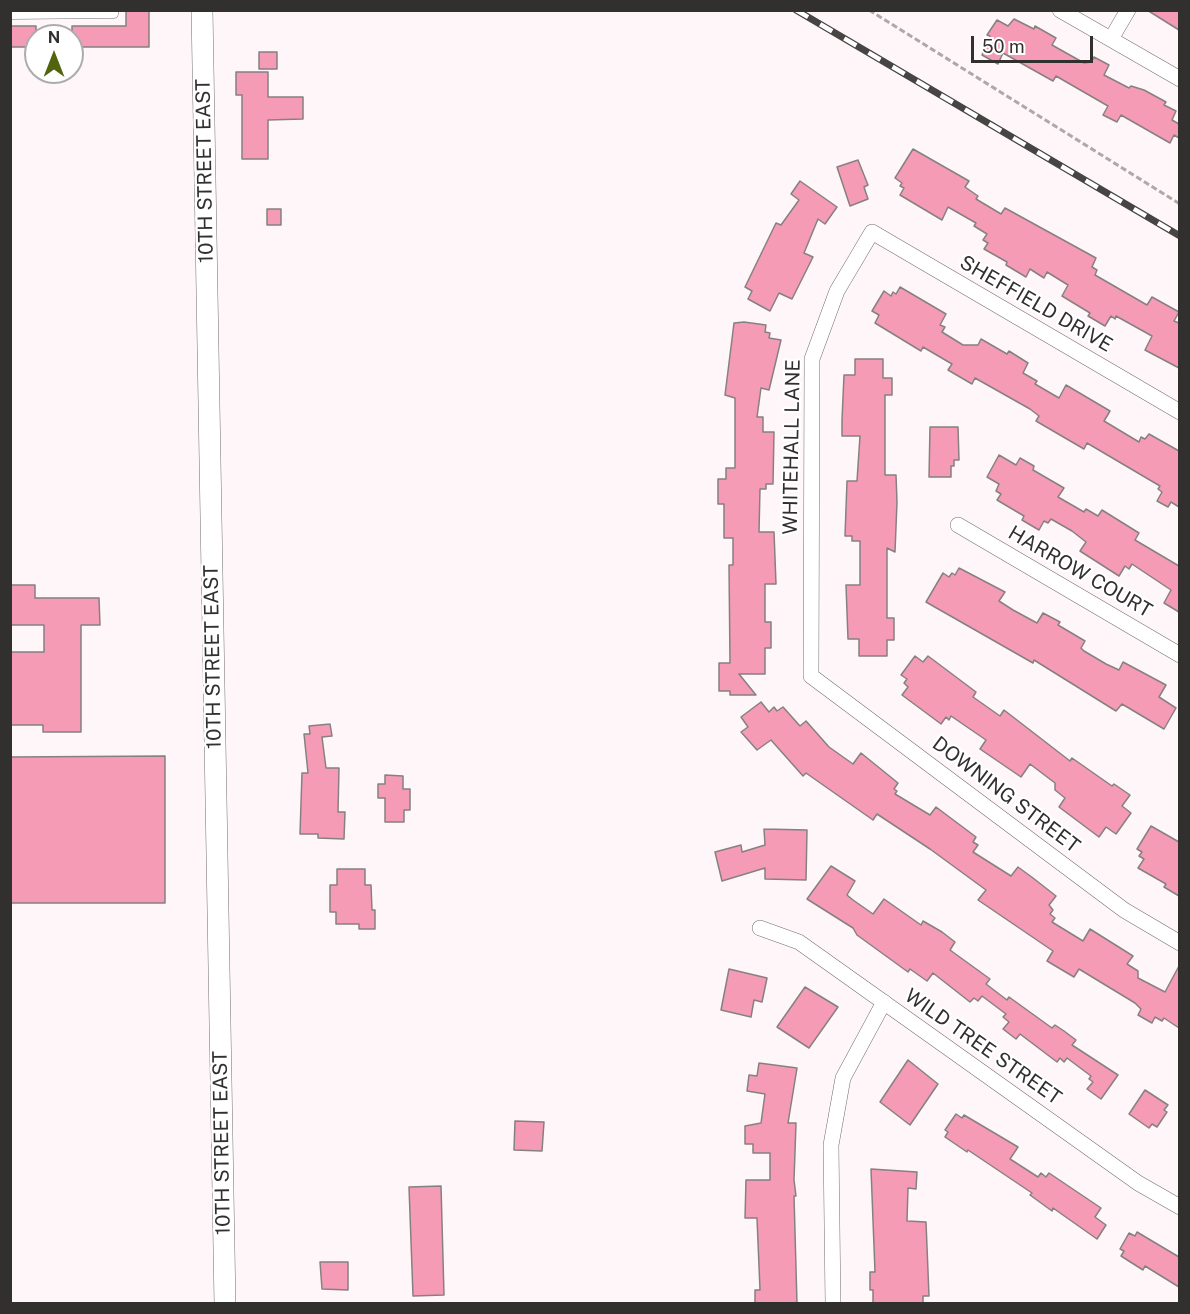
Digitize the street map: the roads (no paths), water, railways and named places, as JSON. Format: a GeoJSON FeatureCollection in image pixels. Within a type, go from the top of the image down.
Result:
{"type":"FeatureCollection","features":[{"type":"Feature","properties":{"kind":"main road","name":"10TH STREET EAST"},"geometry":{"type":"LineString","coordinates":[[202,10],[225,1304]]}},
{"type":"Feature","properties":{"kind":"street"},"geometry":{"type":"LineString","coordinates":[[1060,10],[1179,79]]}},
{"type":"Feature","properties":{"kind":"street"},"geometry":{"type":"LineString","coordinates":[[1111,39],[1128,10]]}},
{"type":"Feature","properties":{"kind":"street","name":"SHEFFIELD DRIVE"},"geometry":{"type":"LineString","coordinates":[[872,232],[1179,412]]}},
{"type":"Feature","properties":{"kind":"street","name":"WHITEHALL LANE"},"geometry":{"type":"LineString","coordinates":[[811,675],[812,359],[837,291],[872,232]]}},
{"type":"Feature","properties":{"kind":"street","name":"HARROW COURT"},"geometry":{"type":"LineString","coordinates":[[958,525],[1179,655]]}},
{"type":"Feature","properties":{"kind":"street","name":"DOWNING STREET"},"geometry":{"type":"LineString","coordinates":[[811,675],[1124,910],[1179,943]]}},
{"type":"Feature","properties":{"kind":"street","name":"WILD TREE STREET"},"geometry":{"type":"LineString","coordinates":[[760,928],[799,942],[1138,1183],[1179,1207]]}},
{"type":"Feature","properties":{"kind":"street"},"geometry":{"type":"LineString","coordinates":[[833,1304],[831,1145],[843,1078],[884,1002]]}},
{"type":"Feature","properties":{"kind":"lane"},"geometry":{"type":"LineString","coordinates":[[10,15],[114,14],[115,10]]}},
{"type":"Feature","properties":{"kind":"railway"},"geometry":{"type":"LineString","coordinates":[[796,10],[1180,236]]}}]}
